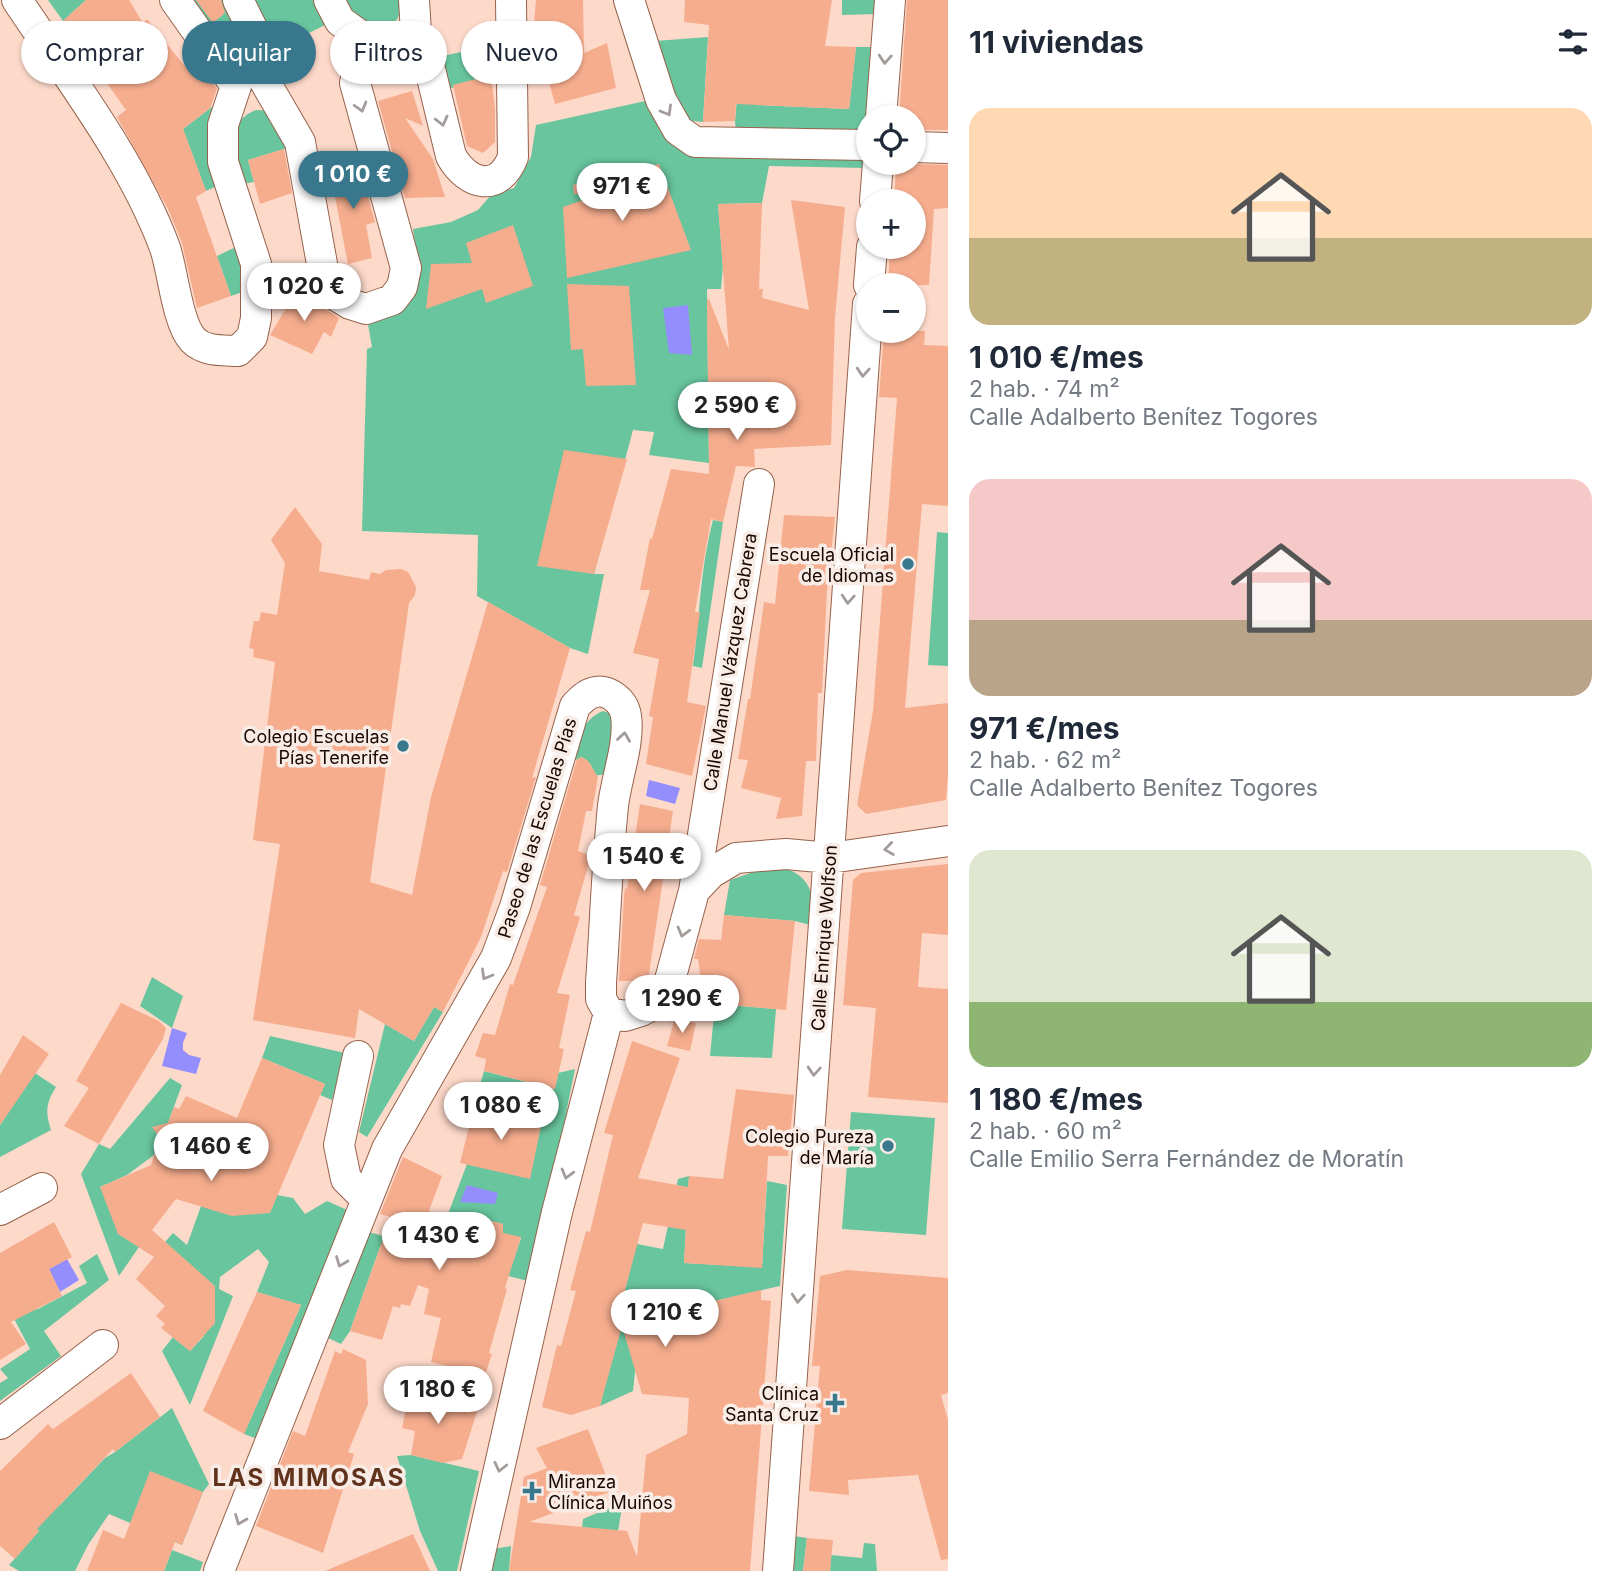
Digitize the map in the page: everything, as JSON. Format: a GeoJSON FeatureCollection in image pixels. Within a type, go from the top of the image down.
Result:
{"type":"FeatureCollection","features":[{"type":"Feature","properties":{"kind":"street"},"geometry":{"type":"LineString","coordinates":[[17,0],[128,168],[165,248],[183,319],[192,339],[207,349],[238,351],[252,337],[256,318],[256,264],[223,162],[223,125],[249,84]]}},
{"type":"Feature","properties":{"kind":"street"},"geometry":{"type":"LineString","coordinates":[[175,0],[194,21]]}},
{"type":"Feature","properties":{"kind":"street"},"geometry":{"type":"LineString","coordinates":[[238,0],[248,21]]}},
{"type":"Feature","properties":{"kind":"street"},"geometry":{"type":"LineString","coordinates":[[329,0],[340,21]]}},
{"type":"Feature","properties":{"kind":"street"},"geometry":{"type":"LineString","coordinates":[[414,0],[415,21]]}},
{"type":"Feature","properties":{"kind":"street"},"geometry":{"type":"LineString","coordinates":[[434,84],[451,156],[459,170],[473,180],[490,182],[504,174],[513,157],[511,0]]}},
{"type":"Feature","properties":{"kind":"street"},"geometry":{"type":"LineString","coordinates":[[629,0],[661,100],[678,130],[695,142],[856,145]]}},
{"type":"Feature","properties":{"kind":"street"},"geometry":{"type":"LineString","coordinates":[[882,105],[890,0]]}},
{"type":"Feature","properties":{"kind":"street"},"geometry":{"type":"LineString","coordinates":[[251,84],[300,142],[324,275],[337,296],[366,309],[392,300],[402,287],[406,268],[355,84]]}},
{"type":"Feature","properties":{"kind":"street"},"geometry":{"type":"LineString","coordinates":[[926,147],[948,148]]}},
{"type":"Feature","properties":{"kind":"street","name":"Calle Enrique Wolfson"},"geometry":{"type":"LineString","coordinates":[[778,1571],[865,343]]}},
{"type":"Feature","properties":{"kind":"street","name":"Calle Manuel Vázquez Cabrera"},"geometry":{"type":"LineString","coordinates":[[694,891],[759,484]]}},
{"type":"Feature","properties":{"kind":"street","name":"Paseo de las Escuelas Pías"},"geometry":{"type":"LineString","coordinates":[[366,1199],[387,1149],[496,958],[515,907],[575,706],[588,694],[601,690],[613,695],[621,703],[626,716],[626,733],[613,804],[601,983],[601,999],[609,1013]]}},
{"type":"Feature","properties":{"kind":"street"},"geometry":{"type":"LineString","coordinates":[[702,841],[714,856],[736,858],[786,854],[830,858],[948,841]]}},
{"type":"Feature","properties":{"kind":"street"},"geometry":{"type":"LineString","coordinates":[[476,1571],[556,1212],[609,1013],[625,1016],[641,1011],[654,1004],[667,991],[694,891],[711,873],[736,858]]}},
{"type":"Feature","properties":{"kind":"street"},"geometry":{"type":"LineString","coordinates":[[219,1571],[366,1199],[346,1180],[339,1145],[358,1056]]}},
{"type":"Feature","properties":{"kind":"street"},"geometry":{"type":"LineString","coordinates":[[0,1210],[42,1188]]}},
{"type":"Feature","properties":{"kind":"street"},"geometry":{"type":"LineString","coordinates":[[0,1424],[103,1345]]}},
{"type":"Feature","properties":{"kind":"green space"},"geometry":{"type":"Polygon","coordinates":[[[48,0],[86,0],[63,21],[48,0]]]}},
{"type":"Feature","properties":{"kind":"green space"},"geometry":{"type":"Polygon","coordinates":[[[182,0],[230,0],[241,21],[199,21],[182,0]]]}},
{"type":"Feature","properties":{"kind":"green space"},"geometry":{"type":"Polygon","coordinates":[[[252,0],[321,0],[331,21],[316,30],[316,21],[259,21],[252,0]]]}},
{"type":"Feature","properties":{"kind":"green space"},"geometry":{"type":"Polygon","coordinates":[[[342,0],[403,0],[396,21],[359,21],[342,0]]]}},
{"type":"Feature","properties":{"kind":"green space"},"geometry":{"type":"Polygon","coordinates":[[[842,0],[879,0],[878,14],[842,15],[842,0]]]}},
{"type":"Feature","properties":{"kind":"green space"},"geometry":{"type":"Polygon","coordinates":[[[743,31],[756,105],[849,109],[856,47],[872,47],[870,105],[856,105],[856,139],[736,134],[743,31]]]}},
{"type":"Feature","properties":{"kind":"green space"},"geometry":{"type":"Polygon","coordinates":[[[708,37],[703,122],[684,120],[655,41],[708,37]]]}},
{"type":"Feature","properties":{"kind":"green space"},"geometry":{"type":"Polygon","coordinates":[[[461,52],[461,84],[474,84],[444,89],[442,84],[447,84],[447,55],[461,52]]]}},
{"type":"Feature","properties":{"kind":"green space"},"geometry":{"type":"Polygon","coordinates":[[[225,97],[219,185],[206,191],[183,129],[225,97]]]}},
{"type":"Feature","properties":{"kind":"green space"},"geometry":{"type":"Polygon","coordinates":[[[650,100],[663,130],[856,153],[856,168],[769,166],[762,203],[718,204],[723,266],[721,289],[707,289],[709,463],[649,455],[654,432],[633,430],[594,574],[604,574],[588,654],[570,648],[477,596],[478,535],[362,531],[367,349],[372,347],[367,319],[417,259],[413,229],[451,222],[478,210],[491,195],[514,188],[531,157],[536,125],[650,100]]]}},
{"type":"Feature","properties":{"kind":"green space"},"geometry":{"type":"Polygon","coordinates":[[[256,110],[272,111],[287,148],[248,160],[254,182],[243,184],[235,152],[235,132],[245,116],[256,110]]]}},
{"type":"Feature","properties":{"kind":"green space"},"geometry":{"type":"Polygon","coordinates":[[[238,246],[248,290],[231,296],[217,256],[238,246]]]}},
{"type":"Feature","properties":{"kind":"green space"},"geometry":{"type":"Polygon","coordinates":[[[713,520],[723,522],[702,668],[693,666],[703,575],[713,520]]]}},
{"type":"Feature","properties":{"kind":"green space"},"geometry":{"type":"Polygon","coordinates":[[[937,532],[948,533],[948,666],[928,665],[937,532]]]}},
{"type":"Feature","properties":{"kind":"green space"},"geometry":{"type":"Polygon","coordinates":[[[603,711],[612,714],[615,728],[607,774],[593,776],[591,765],[582,757],[571,762],[585,726],[603,711]]]}},
{"type":"Feature","properties":{"kind":"green space"},"geometry":{"type":"Polygon","coordinates":[[[774,865],[796,873],[808,885],[813,903],[814,926],[795,921],[724,915],[730,880],[774,865]]]}},
{"type":"Feature","properties":{"kind":"green space"},"geometry":{"type":"Polygon","coordinates":[[[152,977],[183,996],[172,1028],[140,1006],[152,977]]]}},
{"type":"Feature","properties":{"kind":"green space"},"geometry":{"type":"Polygon","coordinates":[[[715,1004],[776,1009],[772,1058],[710,1056],[715,1004]]]}},
{"type":"Feature","properties":{"kind":"green space"},"geometry":{"type":"Polygon","coordinates":[[[434,1007],[443,1012],[367,1137],[359,1132],[385,1024],[414,1041],[434,1007]]]}},
{"type":"Feature","properties":{"kind":"green space"},"geometry":{"type":"Polygon","coordinates":[[[270,1036],[345,1053],[332,1100],[320,1095],[325,1084],[262,1058],[270,1036]]]}},
{"type":"Feature","properties":{"kind":"green space"},"geometry":{"type":"Polygon","coordinates":[[[575,1069],[532,1282],[471,1267],[495,1259],[513,1262],[521,1238],[503,1233],[503,1224],[448,1214],[467,1164],[541,1126],[475,1102],[484,1071],[554,1089],[558,1073],[575,1069]]]}},
{"type":"Feature","properties":{"kind":"green space"},"geometry":{"type":"Polygon","coordinates":[[[35,1073],[56,1087],[48,1108],[51,1130],[0,1157],[0,1125],[35,1073]]]}},
{"type":"Feature","properties":{"kind":"green space"},"geometry":{"type":"Polygon","coordinates":[[[170,1078],[182,1085],[168,1123],[157,1126],[156,1133],[160,1138],[154,1155],[127,1175],[100,1187],[139,1247],[119,1276],[81,1174],[99,1144],[110,1149],[170,1078]]]}},
{"type":"Feature","properties":{"kind":"green space"},"geometry":{"type":"Polygon","coordinates":[[[851,1112],[935,1118],[926,1235],[842,1229],[851,1112]]]}},
{"type":"Feature","properties":{"kind":"green space"},"geometry":{"type":"Polygon","coordinates":[[[689,1176],[684,1263],[762,1267],[767,1181],[787,1185],[780,1286],[649,1316],[633,1391],[600,1406],[622,1317],[573,1303],[577,1291],[637,1244],[663,1249],[678,1179],[689,1176]]]}},
{"type":"Feature","properties":{"kind":"green space"},"geometry":{"type":"Polygon","coordinates":[[[277,1195],[293,1198],[305,1214],[327,1201],[354,1213],[255,1438],[244,1434],[301,1305],[257,1292],[269,1262],[258,1249],[220,1277],[219,1289],[233,1296],[190,1405],[162,1351],[173,1337],[190,1351],[204,1336],[197,1329],[165,1242],[173,1233],[187,1245],[201,1206],[277,1195]]]}},
{"type":"Feature","properties":{"kind":"green space"},"geometry":{"type":"Polygon","coordinates":[[[365,1231],[387,1237],[380,1247],[350,1331],[341,1344],[324,1336],[365,1231]]]}},
{"type":"Feature","properties":{"kind":"green space"},"geometry":{"type":"Polygon","coordinates":[[[97,1254],[109,1280],[44,1331],[61,1356],[0,1401],[0,1383],[8,1378],[0,1369],[30,1349],[11,1313],[38,1309],[87,1283],[79,1266],[97,1254]]]}},
{"type":"Feature","properties":{"kind":"green space"},"geometry":{"type":"Polygon","coordinates":[[[172,1408],[209,1484],[203,1492],[182,1545],[109,1514],[88,1545],[75,1571],[19,1571],[9,1565],[39,1531],[9,1505],[53,1501],[60,1505],[105,1458],[172,1408]]]}},
{"type":"Feature","properties":{"kind":"green space"},"geometry":{"type":"Polygon","coordinates":[[[411,1455],[479,1471],[457,1571],[438,1571],[420,1531],[397,1456],[411,1455]]]}},
{"type":"Feature","properties":{"kind":"green space"},"geometry":{"type":"Polygon","coordinates":[[[623,1502],[618,1531],[577,1571],[583,1519],[623,1502]]]}},
{"type":"Feature","properties":{"kind":"green space"},"geometry":{"type":"Polygon","coordinates":[[[794,1536],[807,1538],[803,1571],[791,1571],[794,1536]]]}},
{"type":"Feature","properties":{"kind":"green space"},"geometry":{"type":"Polygon","coordinates":[[[864,1543],[875,1544],[877,1571],[830,1571],[831,1555],[862,1558],[864,1543]]]}},
{"type":"Feature","properties":{"kind":"green space"},"geometry":{"type":"Polygon","coordinates":[[[511,1546],[509,1571],[487,1571],[492,1549],[511,1546]]]}},
{"type":"Feature","properties":{"kind":"green space"},"geometry":{"type":"Polygon","coordinates":[[[172,1550],[203,1562],[200,1571],[164,1571],[172,1550]]]}},
{"type":"Feature","properties":{"kind":"shaded area"},"geometry":{"type":"Polygon","coordinates":[[[688,305],[692,355],[669,353],[663,308],[688,305]]]}},
{"type":"Feature","properties":{"kind":"shaded area"},"geometry":{"type":"Polygon","coordinates":[[[649,780],[680,788],[675,804],[646,796],[649,780]]]}},
{"type":"Feature","properties":{"kind":"shaded area"},"geometry":{"type":"Polygon","coordinates":[[[172,1028],[187,1033],[183,1050],[189,1055],[201,1058],[196,1074],[162,1066],[172,1028]]]}},
{"type":"Feature","properties":{"kind":"shaded area"},"geometry":{"type":"Polygon","coordinates":[[[467,1185],[498,1193],[495,1204],[460,1202],[467,1185]]]}},
{"type":"Feature","properties":{"kind":"shaded area"},"geometry":{"type":"Polygon","coordinates":[[[67,1259],[79,1280],[60,1292],[49,1269],[67,1259]]]}},
{"type":"Feature","properties":{"kind":"building"},"geometry":{"type":"Polygon","coordinates":[[[86,0],[129,0],[142,21],[63,21],[86,0]]]}},
{"type":"Feature","properties":{"kind":"building"},"geometry":{"type":"Polygon","coordinates":[[[196,0],[221,0],[225,13],[212,21],[196,0]]]}},
{"type":"Feature","properties":{"kind":"building"},"geometry":{"type":"Polygon","coordinates":[[[536,0],[583,0],[584,53],[607,43],[616,88],[555,104],[549,84],[583,84],[583,21],[534,21],[536,0]]]}},
{"type":"Feature","properties":{"kind":"building"},"geometry":{"type":"Polygon","coordinates":[[[685,0],[832,0],[825,46],[856,47],[849,109],[736,104],[735,121],[703,122],[709,25],[684,22],[685,0]]]}},
{"type":"Feature","properties":{"kind":"building"},"geometry":{"type":"Polygon","coordinates":[[[907,0],[948,0],[948,130],[926,130],[926,105],[900,105],[907,0]]]}},
{"type":"Feature","properties":{"kind":"building"},"geometry":{"type":"Polygon","coordinates":[[[168,45],[182,63],[182,84],[213,84],[217,89],[210,108],[183,129],[206,191],[196,197],[231,296],[197,308],[182,243],[168,209],[117,117],[126,110],[108,84],[168,84],[168,45]]]}},
{"type":"Feature","properties":{"kind":"building"},"geometry":{"type":"Polygon","coordinates":[[[492,84],[495,142],[483,153],[467,146],[453,85],[492,84]]]}},
{"type":"Feature","properties":{"kind":"building"},"geometry":{"type":"Polygon","coordinates":[[[412,91],[423,126],[405,118],[433,159],[445,197],[405,198],[378,101],[412,91]]]}},
{"type":"Feature","properties":{"kind":"building"},"geometry":{"type":"Polygon","coordinates":[[[284,149],[292,193],[260,204],[248,160],[284,149]]]}},
{"type":"Feature","properties":{"kind":"building"},"geometry":{"type":"Polygon","coordinates":[[[358,161],[375,222],[366,225],[372,258],[348,264],[330,171],[358,161]]]}},
{"type":"Feature","properties":{"kind":"building"},"geometry":{"type":"Polygon","coordinates":[[[659,164],[691,250],[567,278],[563,207],[600,194],[574,194],[573,185],[659,164]]]}},
{"type":"Feature","properties":{"kind":"building"},"geometry":{"type":"Polygon","coordinates":[[[926,164],[948,165],[948,208],[934,209],[929,285],[926,285],[926,273],[889,273],[889,259],[926,259],[926,189],[895,189],[896,175],[926,175],[926,164]]]}},
{"type":"Feature","properties":{"kind":"building"},"geometry":{"type":"Polygon","coordinates":[[[791,200],[845,207],[835,317],[831,445],[754,449],[755,467],[736,466],[723,522],[711,519],[695,612],[700,612],[687,702],[706,706],[692,776],[646,764],[653,717],[649,716],[659,659],[633,653],[650,590],[640,590],[650,538],[652,539],[671,469],[709,474],[709,299],[729,350],[718,204],[762,203],[759,289],[763,289],[762,298],[809,310],[791,200]]]}},
{"type":"Feature","properties":{"kind":"building"},"geometry":{"type":"Polygon","coordinates":[[[513,225],[533,286],[486,303],[482,289],[426,309],[431,264],[472,263],[466,243],[513,225]]]}},
{"type":"Feature","properties":{"kind":"building"},"geometry":{"type":"Polygon","coordinates":[[[567,284],[629,286],[636,385],[586,386],[583,349],[571,350],[567,284]]]}},
{"type":"Feature","properties":{"kind":"building"},"geometry":{"type":"Polygon","coordinates":[[[297,290],[339,318],[331,337],[324,332],[312,354],[270,335],[297,290]]]}},
{"type":"Feature","properties":{"kind":"building"},"geometry":{"type":"Polygon","coordinates":[[[883,343],[948,346],[948,506],[922,504],[905,708],[948,703],[946,800],[866,814],[857,805],[873,711],[897,398],[879,397],[883,343]]]}},
{"type":"Feature","properties":{"kind":"building"},"geometry":{"type":"Polygon","coordinates":[[[564,450],[627,459],[594,574],[537,566],[564,450]]]}},
{"type":"Feature","properties":{"kind":"building"},"geometry":{"type":"Polygon","coordinates":[[[295,507],[322,544],[319,571],[369,580],[371,572],[380,574],[386,570],[401,569],[408,572],[416,587],[415,595],[409,603],[370,882],[412,895],[431,797],[488,602],[570,648],[532,778],[536,777],[507,872],[503,871],[481,937],[443,1012],[434,1007],[414,1041],[359,1009],[355,1038],[253,1020],[280,844],[253,840],[275,662],[253,657],[254,649],[249,648],[254,621],[259,621],[261,612],[277,615],[285,563],[271,540],[295,507]]]}},
{"type":"Feature","properties":{"kind":"building"},"geometry":{"type":"Polygon","coordinates":[[[784,515],[835,517],[827,591],[822,693],[818,693],[816,761],[806,761],[802,816],[776,819],[781,798],[741,788],[748,760],[738,759],[764,602],[775,604],[784,515]]]}},
{"type":"Feature","properties":{"kind":"building"},"geometry":{"type":"Polygon","coordinates":[[[582,757],[588,761],[598,777],[592,811],[586,811],[578,851],[591,856],[574,915],[580,917],[557,993],[570,995],[559,1048],[564,1049],[555,1089],[484,1071],[486,1059],[475,1056],[483,1033],[495,1035],[510,984],[513,985],[547,887],[540,885],[577,759],[582,757]]]}},
{"type":"Feature","properties":{"kind":"building"},"geometry":{"type":"Polygon","coordinates":[[[640,804],[673,811],[648,981],[619,981],[624,896],[640,804]]]}},
{"type":"Feature","properties":{"kind":"building"},"geometry":{"type":"Polygon","coordinates":[[[948,864],[948,935],[922,933],[918,987],[948,989],[948,1103],[868,1097],[876,1008],[843,1005],[853,880],[861,873],[948,864]]]}},
{"type":"Feature","properties":{"kind":"building"},"geometry":{"type":"Polygon","coordinates":[[[724,915],[795,921],[786,1010],[704,1003],[698,959],[694,959],[699,939],[721,940],[724,915]]]}},
{"type":"Feature","properties":{"kind":"building"},"geometry":{"type":"Polygon","coordinates":[[[121,1003],[159,1021],[166,1028],[163,1039],[99,1144],[64,1126],[89,1088],[76,1081],[121,1003]]]}},
{"type":"Feature","properties":{"kind":"building"},"geometry":{"type":"Polygon","coordinates":[[[675,1018],[696,1023],[690,1051],[667,1046],[675,1018]]]}},
{"type":"Feature","properties":{"kind":"building"},"geometry":{"type":"Polygon","coordinates":[[[23,1035],[49,1054],[0,1125],[0,1075],[23,1035]]]}},
{"type":"Feature","properties":{"kind":"building"},"geometry":{"type":"Polygon","coordinates":[[[632,1041],[680,1058],[638,1178],[688,1187],[689,1176],[723,1179],[736,1089],[794,1095],[788,1156],[768,1156],[762,1268],[684,1263],[686,1230],[643,1223],[616,1324],[761,1290],[761,1300],[771,1301],[750,1571],[509,1571],[524,1477],[547,1468],[536,1448],[588,1429],[612,1491],[529,1522],[627,1531],[637,1557],[646,1455],[687,1434],[689,1398],[642,1394],[622,1326],[600,1406],[571,1415],[542,1407],[557,1345],[561,1346],[576,1291],[570,1290],[586,1231],[590,1232],[613,1135],[604,1133],[632,1041]]]}},
{"type":"Feature","properties":{"kind":"building"},"geometry":{"type":"Polygon","coordinates":[[[262,1058],[325,1084],[270,1213],[232,1216],[176,1199],[152,1230],[215,1286],[215,1323],[190,1351],[161,1328],[165,1324],[156,1316],[165,1306],[136,1279],[154,1257],[118,1234],[100,1187],[151,1165],[160,1138],[152,1127],[168,1123],[174,1107],[179,1109],[186,1096],[237,1118],[262,1058]]]}},
{"type":"Feature","properties":{"kind":"building"},"geometry":{"type":"Polygon","coordinates":[[[475,1102],[541,1126],[530,1179],[460,1163],[475,1102]]]}},
{"type":"Feature","properties":{"kind":"building"},"geometry":{"type":"Polygon","coordinates":[[[403,1157],[442,1176],[429,1211],[475,1229],[476,1217],[503,1224],[503,1233],[521,1237],[505,1288],[507,1289],[485,1375],[431,1362],[441,1318],[424,1314],[429,1289],[418,1285],[410,1306],[393,1306],[382,1340],[350,1331],[391,1217],[380,1214],[403,1157]]]}},
{"type":"Feature","properties":{"kind":"building"},"geometry":{"type":"Polygon","coordinates":[[[54,1222],[72,1257],[49,1269],[62,1296],[11,1322],[26,1344],[0,1360],[0,1253],[54,1222]]]}},
{"type":"Feature","properties":{"kind":"building"},"geometry":{"type":"Polygon","coordinates":[[[847,1270],[948,1278],[948,1393],[941,1395],[948,1420],[948,1559],[941,1560],[918,1475],[848,1480],[849,1495],[809,1491],[820,1366],[812,1366],[820,1276],[847,1270]]]}},
{"type":"Feature","properties":{"kind":"building"},"geometry":{"type":"Polygon","coordinates":[[[257,1292],[301,1305],[244,1434],[203,1411],[257,1292]]]}},
{"type":"Feature","properties":{"kind":"building"},"geometry":{"type":"Polygon","coordinates":[[[343,1349],[366,1360],[368,1404],[348,1452],[354,1454],[323,1553],[256,1526],[293,1431],[305,1436],[335,1351],[341,1354],[343,1349]]]}},
{"type":"Feature","properties":{"kind":"building"},"geometry":{"type":"Polygon","coordinates":[[[131,1373],[160,1417],[115,1452],[113,1449],[37,1529],[39,1531],[15,1559],[0,1546],[0,1471],[48,1424],[53,1429],[131,1373]]]}},
{"type":"Feature","properties":{"kind":"building"},"geometry":{"type":"Polygon","coordinates":[[[424,1387],[477,1412],[462,1459],[443,1463],[411,1455],[415,1431],[402,1428],[409,1393],[422,1395],[424,1387]]]}},
{"type":"Feature","properties":{"kind":"building"},"geometry":{"type":"Polygon","coordinates":[[[150,1471],[203,1492],[182,1545],[175,1542],[164,1571],[87,1571],[103,1530],[124,1539],[150,1471]]]}},
{"type":"Feature","properties":{"kind":"building"},"geometry":{"type":"Polygon","coordinates":[[[413,1534],[430,1571],[325,1571],[413,1534]]]}},
{"type":"Feature","properties":{"kind":"building"},"geometry":{"type":"Polygon","coordinates":[[[807,1538],[833,1540],[830,1571],[803,1571],[807,1538]]]}},
{"type":"Feature","properties":{"kind":"place","name":"Escuela Oficial de Idiomas"},"geometry":{"type":"Point","coordinates":[908,564]}},
{"type":"Feature","properties":{"kind":"place","name":"Colegio Escuelas Pías Tenerife"},"geometry":{"type":"Point","coordinates":[403,746]}},
{"type":"Feature","properties":{"kind":"place","name":"Colegio Pureza de María"},"geometry":{"type":"Point","coordinates":[888,1146]}},
{"type":"Feature","properties":{"kind":"place","name":"Clínica Santa Cruz"},"geometry":{"type":"Point","coordinates":[835,1403]}},
{"type":"Feature","properties":{"kind":"place","name":"Miranza Clínica Muiños"},"geometry":{"type":"Point","coordinates":[532,1491]}},
{"type":"Feature","properties":{"kind":"district","name":"LAS MIMOSAS"},"geometry":{"type":"Point","coordinates":[309,1477]}}]}
